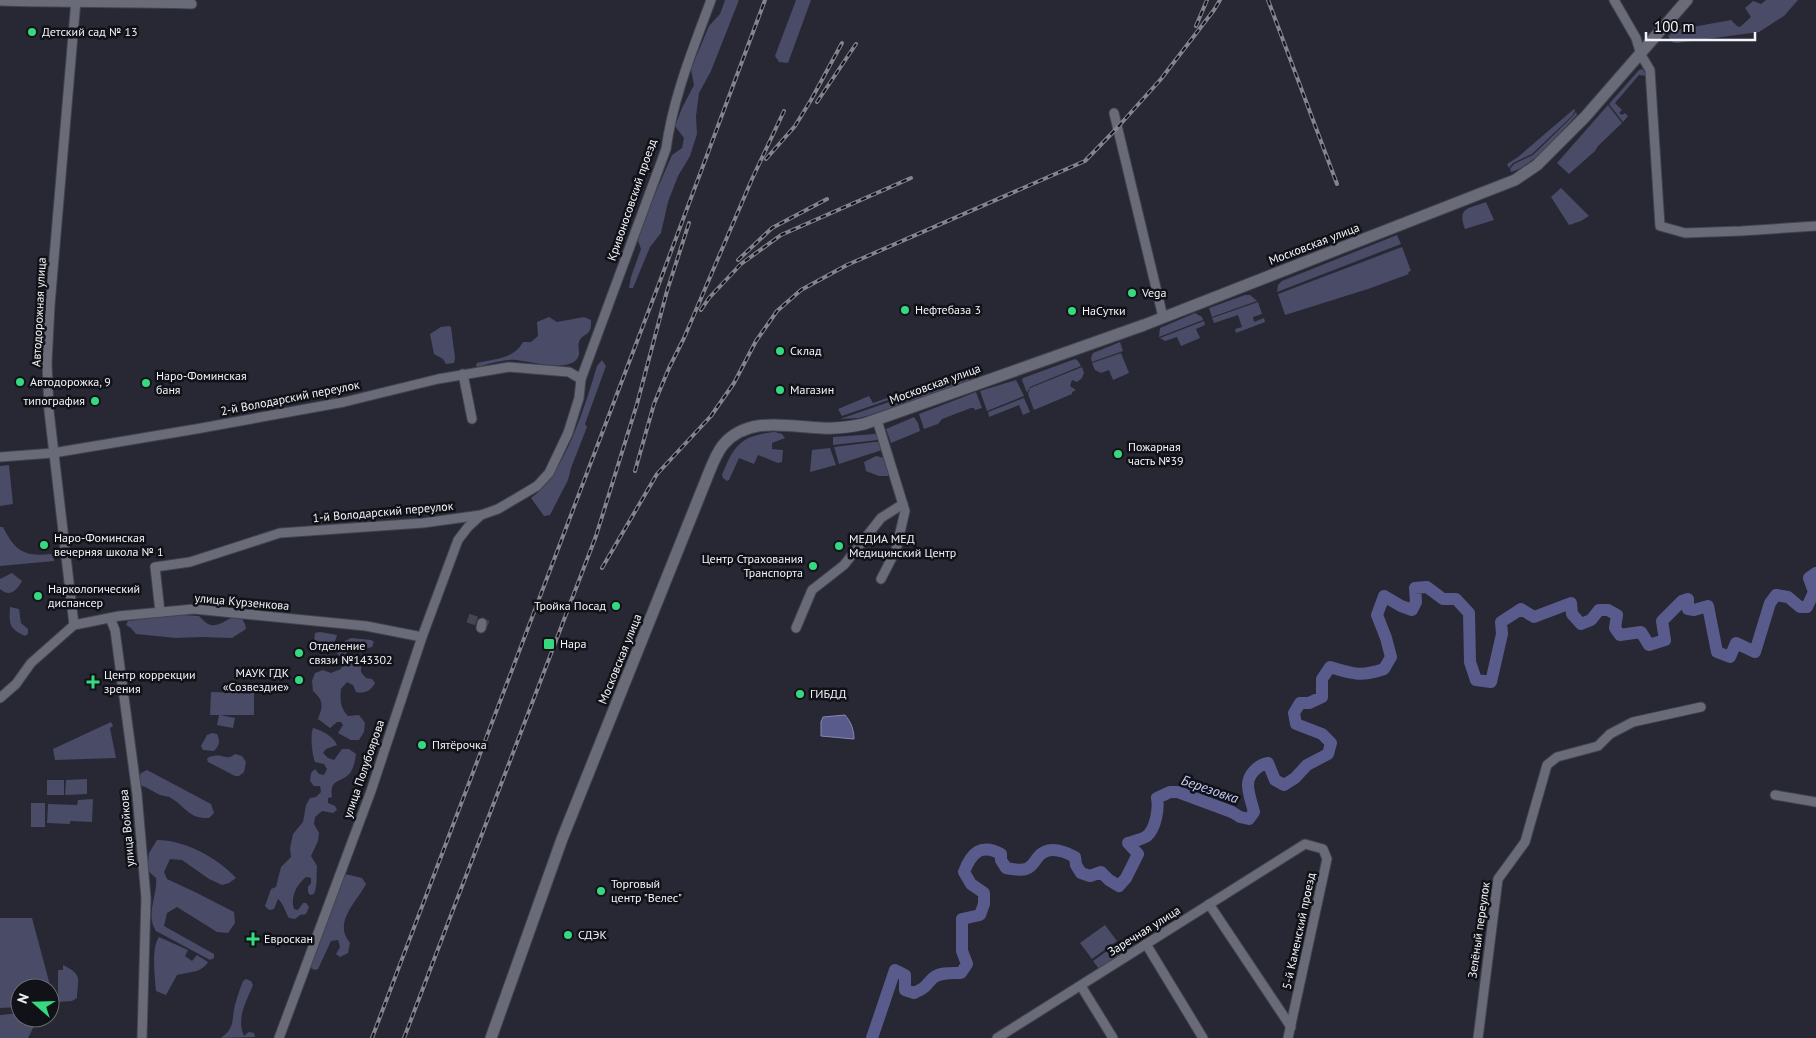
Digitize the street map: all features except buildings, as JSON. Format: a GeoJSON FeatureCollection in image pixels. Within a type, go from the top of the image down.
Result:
{"type":"FeatureCollection","features":[{"type":"Feature","properties":{"kind":"main road","name":"Московская улица"},"geometry":{"type":"LineString","coordinates":[[491,1038],[562,839],[706,480],[720,449],[736,434],[754,426],[778,425],[840,428],[877,420],[1163,317],[1522,176],[1537,165],[1579,123],[1687,0]]}},
{"type":"Feature","properties":{"kind":"street","name":"Кривоносовский проезд"},"geometry":{"type":"LineString","coordinates":[[581,378],[666,148],[676,94],[711,0]]}},
{"type":"Feature","properties":{"kind":"street"},"geometry":{"type":"LineString","coordinates":[[1614,0],[1636,38],[1641,54],[1650,70],[1660,226],[1685,233],[1816,226]]}},
{"type":"Feature","properties":{"kind":"street"},"geometry":{"type":"LineString","coordinates":[[0,1],[192,4]]}},
{"type":"Feature","properties":{"kind":"street","name":"Автодорожная улица"},"geometry":{"type":"LineString","coordinates":[[74,625],[49,411],[47,363],[50,305],[76,2]]}},
{"type":"Feature","properties":{"kind":"street"},"geometry":{"type":"LineString","coordinates":[[1114,113],[1163,317]]}},
{"type":"Feature","properties":{"kind":"street","name":"2-й Володарский переулок"},"geometry":{"type":"LineString","coordinates":[[0,457],[54,453],[344,402],[438,379],[509,367],[569,372],[581,378]]}},
{"type":"Feature","properties":{"kind":"street"},"geometry":{"type":"LineString","coordinates":[[463,374],[472,419]]}},
{"type":"Feature","properties":{"kind":"street","name":"1-й Володарский переулок"},"geometry":{"type":"LineString","coordinates":[[160,612],[155,567],[190,562],[280,533],[422,523],[481,515],[498,509],[538,486],[549,473],[568,433],[579,398],[581,378]]}},
{"type":"Feature","properties":{"kind":"street"},"geometry":{"type":"LineString","coordinates":[[877,420],[905,511],[896,550],[881,579]]}},
{"type":"Feature","properties":{"kind":"street"},"geometry":{"type":"LineString","coordinates":[[796,628],[812,590],[844,565],[881,518],[903,504]]}},
{"type":"Feature","properties":{"kind":"street","name":"улица Полубоярова"},"geometry":{"type":"LineString","coordinates":[[279,1038],[371,791],[422,637],[458,540],[481,515]]}},
{"type":"Feature","properties":{"kind":"street","name":"улица Курзенкова"},"geometry":{"type":"LineString","coordinates":[[74,625],[110,618],[160,612],[203,610],[366,626],[422,637]]}},
{"type":"Feature","properties":{"kind":"street","name":"улица Войкова"},"geometry":{"type":"LineString","coordinates":[[110,618],[115,630],[128,724],[146,898],[142,1038]]}},
{"type":"Feature","properties":{"kind":"street"},"geometry":{"type":"LineString","coordinates":[[0,698],[16,684],[31,663],[74,625]]}},
{"type":"Feature","properties":{"kind":"street","name":"Зелёный переулок"},"geometry":{"type":"LineString","coordinates":[[1478,1038],[1498,879],[1525,842],[1547,765],[1557,757],[1598,746],[1610,734],[1633,722],[1702,707]]}},
{"type":"Feature","properties":{"kind":"street"},"geometry":{"type":"LineString","coordinates":[[1775,796],[1816,802]]}},
{"type":"Feature","properties":{"kind":"street","name":"Заречная улица"},"geometry":{"type":"LineString","coordinates":[[997,1038],[1305,844]]}},
{"type":"Feature","properties":{"kind":"street","name":"5-й Каменский проезд"},"geometry":{"type":"LineString","coordinates":[[1288,1038],[1327,859],[1323,849],[1305,844]]}},
{"type":"Feature","properties":{"kind":"street"},"geometry":{"type":"LineString","coordinates":[[1210,904],[1290,1028]]}},
{"type":"Feature","properties":{"kind":"street"},"geometry":{"type":"LineString","coordinates":[[1146,944],[1203,1038]]}},
{"type":"Feature","properties":{"kind":"street"},"geometry":{"type":"LineString","coordinates":[[1081,986],[1113,1038]]}},
{"type":"Feature","properties":{"kind":"shaded area"},"geometry":{"type":"Polygon","coordinates":[[[725,0],[739,0],[711,71],[699,93],[696,116],[697,134],[690,156],[678,176],[668,202],[661,233],[650,247],[633,288],[629,288],[641,249],[638,241],[642,224],[672,155],[682,148],[684,138],[675,126],[694,85],[691,69],[709,26],[720,14],[725,0]]]}},
{"type":"Feature","properties":{"kind":"shaded area"},"geometry":{"type":"Polygon","coordinates":[[[796,0],[811,0],[788,63],[779,62],[775,56],[796,0]]]}},
{"type":"Feature","properties":{"kind":"shaded area"},"geometry":{"type":"Polygon","coordinates":[[[1766,0],[1798,0],[1784,16],[1759,32],[1677,43],[1672,42],[1668,36],[1676,30],[1731,20],[1740,27],[1751,17],[1745,8],[1753,1],[1761,4],[1766,0]]]}},
{"type":"Feature","properties":{"kind":"shaded area"},"geometry":{"type":"Polygon","coordinates":[[[1642,69],[1646,76],[1639,75],[1615,103],[1622,110],[1619,113],[1622,115],[1625,113],[1628,116],[1623,122],[1609,104],[1642,69]]]}},
{"type":"Feature","properties":{"kind":"shaded area"},"geometry":{"type":"Polygon","coordinates":[[[1608,105],[1622,123],[1569,174],[1557,163],[1608,105]]]}},
{"type":"Feature","properties":{"kind":"shaded area"},"geometry":{"type":"Polygon","coordinates":[[[1574,109],[1573,115],[1532,154],[1513,163],[1509,168],[1507,164],[1518,157],[1574,109]]]}},
{"type":"Feature","properties":{"kind":"shaded area"},"geometry":{"type":"Polygon","coordinates":[[[1576,111],[1577,115],[1538,156],[1511,172],[1510,169],[1514,164],[1533,155],[1576,111]]]}},
{"type":"Feature","properties":{"kind":"shaded area"},"geometry":{"type":"Polygon","coordinates":[[[1561,188],[1589,216],[1569,225],[1551,197],[1561,188]]]}},
{"type":"Feature","properties":{"kind":"shaded area"},"geometry":{"type":"Polygon","coordinates":[[[1486,202],[1494,220],[1465,229],[1463,213],[1469,208],[1486,202]]]}},
{"type":"Feature","properties":{"kind":"shaded area"},"geometry":{"type":"Polygon","coordinates":[[[1397,235],[1401,244],[1277,292],[1278,285],[1282,281],[1397,235]]]}},
{"type":"Feature","properties":{"kind":"shaded area"},"geometry":{"type":"Polygon","coordinates":[[[1402,247],[1411,271],[1408,272],[1409,274],[1285,315],[1278,294],[1402,247]]]}},
{"type":"Feature","properties":{"kind":"shaded area"},"geometry":{"type":"Polygon","coordinates":[[[1245,295],[1250,295],[1257,301],[1212,317],[1209,308],[1245,295]]]}},
{"type":"Feature","properties":{"kind":"shaded area"},"geometry":{"type":"Polygon","coordinates":[[[1258,302],[1262,314],[1253,317],[1254,322],[1264,318],[1265,322],[1236,333],[1235,329],[1242,327],[1238,315],[1214,323],[1212,318],[1258,302]]]}},
{"type":"Feature","properties":{"kind":"shaded area"},"geometry":{"type":"Polygon","coordinates":[[[1195,313],[1202,317],[1203,320],[1159,337],[1160,328],[1195,313]]]}},
{"type":"Feature","properties":{"kind":"shaded area"},"geometry":{"type":"Polygon","coordinates":[[[549,317],[557,322],[584,317],[591,320],[589,332],[579,342],[579,356],[576,360],[564,365],[555,366],[511,360],[477,367],[477,363],[509,355],[519,348],[523,342],[531,342],[538,336],[537,322],[549,317]]]}},
{"type":"Feature","properties":{"kind":"shaded area"},"geometry":{"type":"Polygon","coordinates":[[[1204,321],[1205,325],[1196,329],[1200,338],[1181,346],[1177,337],[1165,341],[1160,338],[1204,321]]]}},
{"type":"Feature","properties":{"kind":"shaded area"},"geometry":{"type":"Polygon","coordinates":[[[441,327],[451,327],[455,358],[454,363],[446,364],[443,359],[434,354],[430,334],[441,327]]]}},
{"type":"Feature","properties":{"kind":"shaded area"},"geometry":{"type":"Polygon","coordinates":[[[1120,342],[1123,351],[1092,362],[1093,353],[1120,342]]]}},
{"type":"Feature","properties":{"kind":"shaded area"},"geometry":{"type":"Polygon","coordinates":[[[1121,353],[1129,373],[1113,380],[1109,370],[1101,373],[1095,370],[1092,363],[1121,353]]]}},
{"type":"Feature","properties":{"kind":"shaded area"},"geometry":{"type":"Polygon","coordinates":[[[1075,359],[1081,366],[1030,387],[1027,393],[1023,378],[1075,359]]]}},
{"type":"Feature","properties":{"kind":"shaded area"},"geometry":{"type":"Polygon","coordinates":[[[602,360],[606,366],[585,424],[587,427],[568,480],[550,515],[544,516],[531,498],[543,488],[563,456],[580,418],[597,366],[602,360]]]}},
{"type":"Feature","properties":{"kind":"shaded area"},"geometry":{"type":"Polygon","coordinates":[[[1082,367],[1084,373],[1082,378],[1077,382],[1072,380],[1070,386],[1076,390],[1072,394],[1034,410],[1028,394],[1030,388],[1082,367]]]}},
{"type":"Feature","properties":{"kind":"shaded area"},"geometry":{"type":"Polygon","coordinates":[[[966,370],[967,373],[842,416],[838,409],[869,396],[873,403],[966,370]]]}},
{"type":"Feature","properties":{"kind":"shaded area"},"geometry":{"type":"Polygon","coordinates":[[[967,375],[969,381],[870,415],[859,418],[840,419],[967,375]]]}},
{"type":"Feature","properties":{"kind":"shaded area"},"geometry":{"type":"Polygon","coordinates":[[[1016,380],[1024,396],[987,411],[980,391],[1016,380]]]}},
{"type":"Feature","properties":{"kind":"shaded area"},"geometry":{"type":"Polygon","coordinates":[[[976,392],[982,408],[975,410],[971,408],[942,419],[938,424],[924,429],[919,414],[976,392]]]}},
{"type":"Feature","properties":{"kind":"shaded area"},"geometry":{"type":"Polygon","coordinates":[[[1024,398],[1030,412],[1023,415],[1019,405],[989,417],[988,412],[1024,398]]]}},
{"type":"Feature","properties":{"kind":"shaded area"},"geometry":{"type":"Polygon","coordinates":[[[914,417],[920,431],[891,443],[886,429],[914,417]]]}},
{"type":"Feature","properties":{"kind":"shaded area"},"geometry":{"type":"Polygon","coordinates":[[[775,432],[782,434],[785,438],[772,443],[772,449],[783,450],[782,462],[778,463],[758,455],[754,464],[739,458],[729,480],[727,481],[723,478],[722,475],[731,456],[740,443],[763,433],[775,432]]]}},
{"type":"Feature","properties":{"kind":"shaded area"},"geometry":{"type":"Polygon","coordinates":[[[875,434],[878,440],[833,445],[833,437],[875,434]]]}},
{"type":"Feature","properties":{"kind":"shaded area"},"geometry":{"type":"Polygon","coordinates":[[[879,442],[882,450],[839,464],[834,447],[879,442]]]}},
{"type":"Feature","properties":{"kind":"shaded area"},"geometry":{"type":"Polygon","coordinates":[[[830,448],[836,465],[810,472],[812,450],[830,448]]]}},
{"type":"Feature","properties":{"kind":"shaded area"},"geometry":{"type":"Polygon","coordinates":[[[876,456],[885,458],[889,466],[888,476],[879,476],[866,471],[864,462],[876,456]]]}},
{"type":"Feature","properties":{"kind":"shaded area"},"geometry":{"type":"Polygon","coordinates":[[[9,465],[13,504],[0,506],[0,466],[9,465]]]}},
{"type":"Feature","properties":{"kind":"shaded area"},"geometry":{"type":"Polygon","coordinates":[[[0,527],[3,527],[12,542],[21,551],[42,555],[51,554],[54,557],[54,561],[0,566],[0,527]]]}},
{"type":"Feature","properties":{"kind":"shaded area"},"geometry":{"type":"Polygon","coordinates":[[[12,573],[22,581],[13,592],[4,592],[0,589],[0,579],[12,573]]]}},
{"type":"Feature","properties":{"kind":"shaded area"},"geometry":{"type":"Polygon","coordinates":[[[10,607],[19,609],[21,623],[28,629],[28,634],[25,636],[16,631],[11,625],[10,607]]]}},
{"type":"Feature","properties":{"kind":"shaded area"},"geometry":{"type":"Polygon","coordinates":[[[167,614],[199,616],[212,625],[219,624],[233,617],[242,619],[246,629],[232,638],[176,638],[136,634],[126,625],[128,621],[167,614]]]}},
{"type":"Feature","properties":{"kind":"shaded area"},"geometry":{"type":"Polygon","coordinates":[[[315,633],[337,635],[336,639],[328,646],[321,645],[314,641],[315,633]]]}},
{"type":"Feature","properties":{"kind":"shaded area"},"geometry":{"type":"Polygon","coordinates":[[[351,638],[374,642],[372,647],[363,646],[360,649],[348,651],[346,654],[348,658],[357,660],[361,665],[361,672],[366,678],[372,679],[375,683],[369,690],[359,693],[356,692],[353,685],[347,682],[341,689],[341,703],[345,713],[348,716],[359,715],[365,723],[364,732],[359,740],[351,740],[338,733],[343,725],[341,722],[337,722],[330,728],[318,719],[322,704],[313,691],[312,681],[315,673],[323,670],[331,673],[341,669],[343,661],[335,650],[339,644],[351,638]]]}},
{"type":"Feature","properties":{"kind":"shaded area"},"geometry":{"type":"Polygon","coordinates":[[[211,692],[254,693],[254,715],[220,715],[235,718],[233,728],[217,725],[219,715],[210,715],[211,692]]]}},
{"type":"Feature","properties":{"kind":"shaded area"},"geometry":{"type":"Polygon","coordinates":[[[111,722],[113,726],[110,728],[116,758],[55,760],[53,749],[111,722]]]}},
{"type":"Feature","properties":{"kind":"shaded area"},"geometry":{"type":"Polygon","coordinates":[[[313,728],[327,734],[337,745],[326,749],[323,753],[328,758],[334,760],[342,749],[349,749],[356,754],[351,771],[347,776],[334,784],[332,787],[332,797],[328,798],[328,803],[335,806],[337,810],[333,813],[322,811],[315,817],[314,824],[319,833],[318,841],[311,856],[317,866],[316,887],[314,894],[310,895],[308,887],[311,883],[311,878],[306,877],[297,887],[293,900],[294,909],[298,910],[303,903],[306,903],[309,907],[306,914],[300,915],[295,919],[289,918],[278,899],[274,909],[269,910],[265,906],[271,889],[276,887],[281,867],[291,857],[290,848],[293,834],[303,822],[306,805],[310,798],[316,797],[321,792],[320,786],[314,786],[310,781],[311,773],[315,769],[319,774],[324,775],[327,769],[324,764],[315,762],[312,745],[313,728]]]}},
{"type":"Feature","properties":{"kind":"shaded area"},"geometry":{"type":"Polygon","coordinates":[[[217,734],[219,741],[217,747],[214,751],[203,750],[201,746],[207,735],[217,734]]]}},
{"type":"Feature","properties":{"kind":"shaded area"},"geometry":{"type":"Polygon","coordinates":[[[235,754],[242,756],[246,762],[244,772],[239,776],[235,776],[208,762],[207,759],[215,756],[230,757],[235,754]]]}},
{"type":"Feature","properties":{"kind":"shaded area"},"geometry":{"type":"Polygon","coordinates":[[[147,770],[211,804],[214,813],[209,818],[197,817],[171,798],[142,786],[138,780],[141,773],[147,770]]]}},
{"type":"Feature","properties":{"kind":"shaded area"},"geometry":{"type":"Polygon","coordinates":[[[87,779],[87,794],[65,795],[66,780],[87,779]]]}},
{"type":"Feature","properties":{"kind":"shaded area"},"geometry":{"type":"Polygon","coordinates":[[[47,780],[64,780],[64,795],[47,795],[47,780]]]}},
{"type":"Feature","properties":{"kind":"shaded area"},"geometry":{"type":"Polygon","coordinates":[[[93,799],[92,822],[70,821],[70,824],[47,823],[48,804],[77,805],[78,800],[93,799]]]}},
{"type":"Feature","properties":{"kind":"shaded area"},"geometry":{"type":"Polygon","coordinates":[[[31,803],[45,803],[45,827],[31,827],[31,803]]]}},
{"type":"Feature","properties":{"kind":"shaded area"},"geometry":{"type":"Polygon","coordinates":[[[157,840],[179,843],[200,851],[220,864],[236,878],[222,885],[209,879],[182,860],[170,859],[164,872],[167,879],[234,912],[235,923],[228,933],[217,932],[177,907],[167,913],[164,926],[214,954],[214,958],[210,960],[156,931],[153,925],[152,911],[156,878],[147,870],[149,853],[157,840]]]}},
{"type":"Feature","properties":{"kind":"shaded area"},"geometry":{"type":"Polygon","coordinates":[[[345,874],[362,878],[366,884],[352,905],[345,920],[345,935],[350,943],[348,953],[340,957],[336,954],[340,947],[338,940],[331,941],[318,969],[315,970],[309,967],[338,885],[345,874]]]}},
{"type":"Feature","properties":{"kind":"shaded area"},"geometry":{"type":"Polygon","coordinates":[[[0,918],[32,918],[48,978],[10,978],[10,1008],[0,1008],[0,918]]]}},
{"type":"Feature","properties":{"kind":"shaded area"},"geometry":{"type":"Polygon","coordinates":[[[1105,925],[1117,941],[1092,959],[1080,943],[1105,925]]]}},
{"type":"Feature","properties":{"kind":"shaded area"},"geometry":{"type":"Polygon","coordinates":[[[159,937],[188,950],[185,956],[192,961],[197,955],[208,962],[205,966],[194,972],[177,975],[166,995],[156,991],[154,955],[159,937]]]}},
{"type":"Feature","properties":{"kind":"shaded area"},"geometry":{"type":"Polygon","coordinates":[[[1118,943],[1124,952],[1099,969],[1093,961],[1118,943]]]}},
{"type":"Feature","properties":{"kind":"shaded area"},"geometry":{"type":"Polygon","coordinates":[[[63,965],[74,972],[78,978],[77,998],[72,1001],[60,1002],[58,970],[63,970],[63,965]]]}},
{"type":"Feature","properties":{"kind":"shaded area"},"geometry":{"type":"Polygon","coordinates":[[[246,979],[251,981],[253,985],[241,1017],[242,1030],[244,1036],[249,1032],[254,1033],[255,1037],[221,1038],[231,1027],[237,999],[243,981],[246,979]]]}},
{"type":"Feature","properties":{"kind":"shaded area"},"geometry":{"type":"Polygon","coordinates":[[[10,1014],[10,1028],[33,1028],[28,1038],[0,1038],[0,1015],[10,1014]]]}},
{"type":"Feature","properties":{"kind":"water"},"geometry":{"type":"Polygon","coordinates":[[[845,715],[852,726],[854,739],[821,736],[823,717],[845,715]]]}},
{"type":"Feature","properties":{"kind":"waterway","name":"Березовка"},"geometry":{"type":"LineString","coordinates":[[872,1038],[895,970],[905,975],[905,990],[914,993],[939,975],[961,973],[967,964],[962,951],[962,919],[980,915],[984,904],[984,893],[971,884],[964,872],[970,860],[978,852],[982,850],[994,851],[1001,854],[1001,860],[1006,868],[1021,870],[1030,867],[1043,853],[1057,850],[1075,857],[1076,865],[1081,873],[1090,876],[1101,872],[1119,886],[1126,878],[1138,854],[1128,843],[1147,836],[1153,828],[1158,807],[1157,798],[1170,792],[1178,792],[1249,819],[1254,812],[1248,781],[1257,768],[1268,763],[1275,780],[1284,785],[1295,778],[1307,765],[1328,754],[1331,743],[1322,734],[1296,724],[1294,713],[1300,703],[1309,703],[1322,697],[1322,679],[1330,667],[1357,674],[1384,669],[1391,657],[1377,615],[1384,596],[1412,610],[1416,602],[1415,588],[1427,587],[1443,599],[1456,599],[1469,613],[1470,662],[1476,680],[1491,682],[1502,634],[1501,622],[1521,609],[1534,617],[1571,603],[1572,614],[1581,624],[1591,620],[1599,610],[1608,610],[1617,615],[1615,628],[1620,635],[1641,632],[1649,645],[1665,640],[1662,621],[1682,601],[1688,599],[1688,609],[1694,610],[1708,606],[1717,652],[1730,657],[1736,643],[1755,652],[1770,603],[1776,595],[1788,597],[1800,607],[1807,607],[1814,592],[1809,578],[1816,573]]}},
{"type":"Feature","properties":{"kind":"tunnel"},"geometry":{"type":"LineString","coordinates":[[468,618],[488,625]]}},
{"type":"Feature","properties":{"kind":"railway"},"geometry":{"type":"LineString","coordinates":[[372,1038],[765,0]]}},
{"type":"Feature","properties":{"kind":"railway"},"geometry":{"type":"LineString","coordinates":[[1196,26],[1207,0]]}},
{"type":"Feature","properties":{"kind":"railway"},"geometry":{"type":"LineString","coordinates":[[602,568],[657,474],[711,416],[734,383],[756,341],[777,311],[801,290],[847,265],[1085,161],[1161,79],[1220,0]]}},
{"type":"Feature","properties":{"kind":"railway"},"geometry":{"type":"LineString","coordinates":[[1268,0],[1337,184]]}},
{"type":"Feature","properties":{"kind":"railway"},"geometry":{"type":"LineString","coordinates":[[766,159],[795,126],[842,43]]}},
{"type":"Feature","properties":{"kind":"railway"},"geometry":{"type":"LineString","coordinates":[[817,102],[856,44]]}},
{"type":"Feature","properties":{"kind":"railway"},"geometry":{"type":"LineString","coordinates":[[635,471],[654,404],[752,179],[784,111]]}},
{"type":"Feature","properties":{"kind":"railway"},"geometry":{"type":"LineString","coordinates":[[701,310],[709,298],[741,264],[781,235],[911,178]]}},
{"type":"Feature","properties":{"kind":"railway"},"geometry":{"type":"LineString","coordinates":[[738,260],[772,228],[827,199]]}},
{"type":"Feature","properties":{"kind":"railway"},"geometry":{"type":"LineString","coordinates":[[404,1038],[596,536],[637,404],[667,291],[689,223]]}},
{"type":"Feature","properties":{"kind":"place","name":"Детский сад № 13"},"geometry":{"type":"Point","coordinates":[32,32]}},
{"type":"Feature","properties":{"kind":"place","name":"Vega"},"geometry":{"type":"Point","coordinates":[1132,293]}},
{"type":"Feature","properties":{"kind":"place","name":"Нефтебаза 3"},"geometry":{"type":"Point","coordinates":[905,310]}},
{"type":"Feature","properties":{"kind":"place","name":"НаСутки"},"geometry":{"type":"Point","coordinates":[1072,311]}},
{"type":"Feature","properties":{"kind":"place","name":"Склад"},"geometry":{"type":"Point","coordinates":[780,351]}},
{"type":"Feature","properties":{"kind":"place","name":"Автодорожка, 9"},"geometry":{"type":"Point","coordinates":[20,382]}},
{"type":"Feature","properties":{"kind":"place","name":"Наро-Фоминская баня"},"geometry":{"type":"Point","coordinates":[146,383]}},
{"type":"Feature","properties":{"kind":"place","name":"Магазин"},"geometry":{"type":"Point","coordinates":[780,390]}},
{"type":"Feature","properties":{"kind":"place","name":"типография"},"geometry":{"type":"Point","coordinates":[95,401]}},
{"type":"Feature","properties":{"kind":"place","name":"Пожарная часть №39"},"geometry":{"type":"Point","coordinates":[1118,454]}},
{"type":"Feature","properties":{"kind":"place","name":"Наро-Фоминская вечерняя школа № 1"},"geometry":{"type":"Point","coordinates":[44,545]}},
{"type":"Feature","properties":{"kind":"place","name":"МЕДИА МЕД Медицинский Центр"},"geometry":{"type":"Point","coordinates":[839,546]}},
{"type":"Feature","properties":{"kind":"place","name":"Центр Страхования Транспорта"},"geometry":{"type":"Point","coordinates":[813,566]}},
{"type":"Feature","properties":{"kind":"place","name":"Наркологический диспансер"},"geometry":{"type":"Point","coordinates":[38,596]}},
{"type":"Feature","properties":{"kind":"place","name":"Тройка Посад"},"geometry":{"type":"Point","coordinates":[616,606]}},
{"type":"Feature","properties":{"kind":"place","name":"Нара"},"geometry":{"type":"Point","coordinates":[549,644]}},
{"type":"Feature","properties":{"kind":"place","name":"Отделение связи №143302"},"geometry":{"type":"Point","coordinates":[299,653]}},
{"type":"Feature","properties":{"kind":"place","name":"МАУК ГДК «Созвездие»"},"geometry":{"type":"Point","coordinates":[299,680]}},
{"type":"Feature","properties":{"kind":"place","name":"Центр коррекции зрения"},"geometry":{"type":"Point","coordinates":[93,682]}},
{"type":"Feature","properties":{"kind":"place","name":"ГИБДД"},"geometry":{"type":"Point","coordinates":[800,694]}},
{"type":"Feature","properties":{"kind":"place","name":"Пятёрочка"},"geometry":{"type":"Point","coordinates":[422,745]}},
{"type":"Feature","properties":{"kind":"place","name":"Торговый центр \"Велес\""},"geometry":{"type":"Point","coordinates":[601,891]}},
{"type":"Feature","properties":{"kind":"place","name":"СДЭК"},"geometry":{"type":"Point","coordinates":[568,935]}},
{"type":"Feature","properties":{"kind":"place","name":"Евроскан"},"geometry":{"type":"Point","coordinates":[253,939]}}]}
